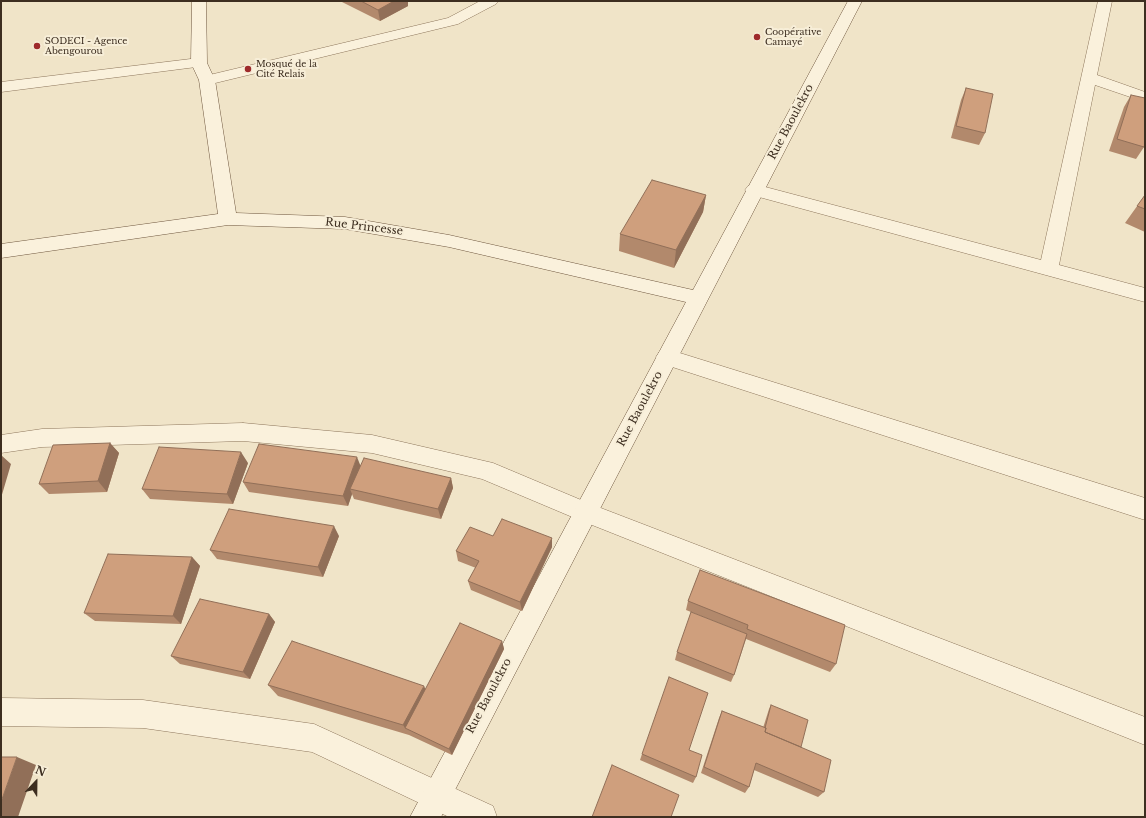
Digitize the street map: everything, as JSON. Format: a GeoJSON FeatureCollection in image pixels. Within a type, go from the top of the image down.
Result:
{"type":"FeatureCollection","features":[{"type":"Feature","properties":{"kind":"street"},"geometry":{"type":"LineString","coordinates":[[199,1],[199,63],[207,80],[228,219]]}},
{"type":"Feature","properties":{"kind":"street"},"geometry":{"type":"LineString","coordinates":[[207,80],[453,21],[491,1]]}},
{"type":"Feature","properties":{"kind":"street","name":"Rue Baoulekro"},"geometry":{"type":"LineString","coordinates":[[431,806],[754,190],[855,1]]}},
{"type":"Feature","properties":{"kind":"street"},"geometry":{"type":"LineString","coordinates":[[1049,269],[1105,1]]}},
{"type":"Feature","properties":{"kind":"street"},"geometry":{"type":"LineString","coordinates":[[1,87],[199,63]]}},
{"type":"Feature","properties":{"kind":"street"},"geometry":{"type":"LineString","coordinates":[[1089,77],[1145,97]]}},
{"type":"Feature","properties":{"kind":"street"},"geometry":{"type":"LineString","coordinates":[[754,190],[1145,295]]}},
{"type":"Feature","properties":{"kind":"street","name":"Rue Princesse"},"geometry":{"type":"LineString","coordinates":[[1,250],[228,219],[345,223],[395,230],[698,298]]}},
{"type":"Feature","properties":{"kind":"street"},"geometry":{"type":"LineString","coordinates":[[667,357],[1145,509]]}},
{"type":"Feature","properties":{"kind":"street"},"geometry":{"type":"LineString","coordinates":[[1,444],[42,438],[243,432],[372,444],[485,470],[586,512],[1145,731]]}},
{"type":"Feature","properties":{"kind":"street"},"geometry":{"type":"LineString","coordinates":[[1,712],[143,714],[314,738],[431,806],[482,817]]}},
{"type":"Feature","properties":{"kind":"building"},"geometry":{"type":"Polygon","coordinates":[[[361,1],[394,1],[378,10],[361,1]]]}},
{"type":"Feature","properties":{"kind":"building"},"geometry":{"type":"Polygon","coordinates":[[[966,88],[993,94],[985,133],[956,126],[966,88]]]}},
{"type":"Feature","properties":{"kind":"building"},"geometry":{"type":"Polygon","coordinates":[[[1131,95],[1145,98],[1144,147],[1117,139],[1131,95]]]}},
{"type":"Feature","properties":{"kind":"building"},"geometry":{"type":"Polygon","coordinates":[[[652,180],[706,195],[676,250],[620,234],[652,180]]]}},
{"type":"Feature","properties":{"kind":"building"},"geometry":{"type":"Polygon","coordinates":[[[1145,195],[1145,209],[1137,206],[1145,195]]]}},
{"type":"Feature","properties":{"kind":"building"},"geometry":{"type":"Polygon","coordinates":[[[110,443],[98,481],[39,484],[53,445],[110,443]]]}},
{"type":"Feature","properties":{"kind":"building"},"geometry":{"type":"Polygon","coordinates":[[[259,444],[357,457],[343,496],[243,482],[259,444]]]}},
{"type":"Feature","properties":{"kind":"building"},"geometry":{"type":"Polygon","coordinates":[[[159,447],[241,452],[227,494],[142,489],[159,447]]]}},
{"type":"Feature","properties":{"kind":"building"},"geometry":{"type":"Polygon","coordinates":[[[364,458],[451,478],[438,509],[350,489],[364,458]]]}},
{"type":"Feature","properties":{"kind":"building"},"geometry":{"type":"Polygon","coordinates":[[[229,509],[334,526],[318,567],[210,550],[229,509]]]}},
{"type":"Feature","properties":{"kind":"building"},"geometry":{"type":"Polygon","coordinates":[[[502,519],[552,538],[520,602],[468,581],[479,561],[456,551],[470,527],[493,536],[502,519]]]}},
{"type":"Feature","properties":{"kind":"building"},"geometry":{"type":"Polygon","coordinates":[[[108,554],[192,557],[173,616],[84,613],[108,554]]]}},
{"type":"Feature","properties":{"kind":"building"},"geometry":{"type":"Polygon","coordinates":[[[700,570],[845,625],[836,664],[747,629],[748,625],[688,601],[700,570]]]}},
{"type":"Feature","properties":{"kind":"building"},"geometry":{"type":"Polygon","coordinates":[[[200,599],[269,614],[243,672],[171,656],[200,599]]]}},
{"type":"Feature","properties":{"kind":"building"},"geometry":{"type":"Polygon","coordinates":[[[691,612],[747,634],[734,675],[677,652],[691,612]]]}},
{"type":"Feature","properties":{"kind":"building"},"geometry":{"type":"Polygon","coordinates":[[[460,623],[502,641],[449,749],[405,728],[460,623]]]}},
{"type":"Feature","properties":{"kind":"building"},"geometry":{"type":"Polygon","coordinates":[[[292,641],[424,686],[403,725],[268,685],[292,641]]]}},
{"type":"Feature","properties":{"kind":"building"},"geometry":{"type":"Polygon","coordinates":[[[669,677],[708,693],[689,750],[702,755],[696,777],[642,754],[669,677]]]}},
{"type":"Feature","properties":{"kind":"building"},"geometry":{"type":"Polygon","coordinates":[[[771,705],[808,720],[801,747],[765,732],[771,705]]]}},
{"type":"Feature","properties":{"kind":"building"},"geometry":{"type":"Polygon","coordinates":[[[722,711],[766,728],[765,732],[831,760],[824,792],[756,763],[749,787],[704,767],[722,711]]]}},
{"type":"Feature","properties":{"kind":"building"},"geometry":{"type":"Polygon","coordinates":[[[1,757],[17,757],[1,802],[1,757]]]}},
{"type":"Feature","properties":{"kind":"building"},"geometry":{"type":"Polygon","coordinates":[[[612,765],[679,795],[671,817],[592,817],[612,765]]]}},
{"type":"Feature","properties":{"kind":"place","name":"Coopérative Camayé"},"geometry":{"type":"Point","coordinates":[757,37]}},
{"type":"Feature","properties":{"kind":"place","name":"SODECI - Agence Abengourou"},"geometry":{"type":"Point","coordinates":[37,46]}},
{"type":"Feature","properties":{"kind":"place","name":"Mosqué de la Cité Relais"},"geometry":{"type":"Point","coordinates":[248,69]}}]}
